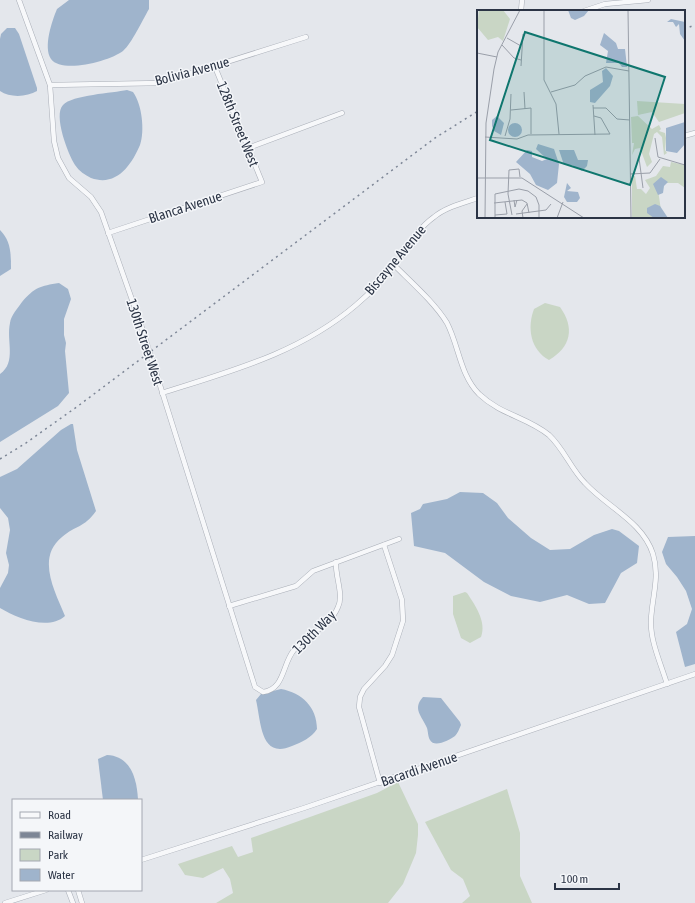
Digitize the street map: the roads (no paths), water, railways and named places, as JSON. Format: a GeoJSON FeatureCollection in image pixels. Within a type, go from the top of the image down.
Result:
{"type":"FeatureCollection","features":[{"type":"Feature","properties":{"kind":"street","name":"130th Street West"},"geometry":{"type":"LineString","coordinates":[[19,0],[50,85],[54,141],[58,158],[69,178],[96,203],[108,233],[142,328],[255,687],[263,692]]}},
{"type":"Feature","properties":{"kind":"street"},"geometry":{"type":"LineString","coordinates":[[521,10],[522,0]]}},
{"type":"Feature","properties":{"kind":"street"},"geometry":{"type":"LineString","coordinates":[[586,10],[605,2],[648,0]]}},
{"type":"Feature","properties":{"kind":"street","name":"Bolivia Avenue"},"geometry":{"type":"LineString","coordinates":[[50,85],[160,83],[215,67],[306,37]]}},
{"type":"Feature","properties":{"kind":"street","name":"128th Street West"},"geometry":{"type":"LineString","coordinates":[[215,67],[262,182]]}},
{"type":"Feature","properties":{"kind":"street"},"geometry":{"type":"LineString","coordinates":[[248,148],[342,113]]}},
{"type":"Feature","properties":{"kind":"street"},"geometry":{"type":"LineString","coordinates":[[685,136],[695,132]]}},
{"type":"Feature","properties":{"kind":"street","name":"Blanca Avenue"},"geometry":{"type":"LineString","coordinates":[[108,233],[262,182]]}},
{"type":"Feature","properties":{"kind":"street","name":"Biscayne Avenue"},"geometry":{"type":"LineString","coordinates":[[162,393],[256,363],[306,340],[355,305],[379,284],[420,228],[435,216],[453,206],[477,198]]}},
{"type":"Feature","properties":{"kind":"street"},"geometry":{"type":"LineString","coordinates":[[394,265],[446,322],[454,339],[465,373],[478,393],[497,409],[531,424],[548,436],[560,448],[586,484],[635,526],[646,538],[653,554],[656,572],[651,633],[667,684]]}},
{"type":"Feature","properties":{"kind":"street"},"geometry":{"type":"LineString","coordinates":[[229,606],[296,586],[313,571],[399,539]]}},
{"type":"Feature","properties":{"kind":"street"},"geometry":{"type":"LineString","coordinates":[[380,782],[359,707],[360,697],[364,689],[386,666],[392,655],[403,621],[402,600],[384,545]]}},
{"type":"Feature","properties":{"kind":"street","name":"130th Way"},"geometry":{"type":"LineString","coordinates":[[263,692],[274,690],[294,650],[320,631],[333,616],[339,606],[341,594],[335,572],[336,562]]}},
{"type":"Feature","properties":{"kind":"street","name":"Bacardi Avenue"},"geometry":{"type":"LineString","coordinates":[[142,860],[380,782],[695,674]]}},
{"type":"Feature","properties":{"kind":"street"},"geometry":{"type":"LineString","coordinates":[[5,903],[43,891]]}},
{"type":"Feature","properties":{"kind":"street"},"geometry":{"type":"LineString","coordinates":[[68,891],[73,903]]}},
{"type":"Feature","properties":{"kind":"street"},"geometry":{"type":"LineString","coordinates":[[78,891],[82,903]]}},
{"type":"Feature","properties":{"kind":"water"},"geometry":{"type":"Polygon","coordinates":[[[69,0],[149,0],[149,9],[133,37],[123,51],[117,55],[97,62],[75,66],[65,65],[57,63],[51,59],[48,41],[57,9],[69,0]]]}},
{"type":"Feature","properties":{"kind":"water"},"geometry":{"type":"Polygon","coordinates":[[[7,28],[15,28],[19,34],[37,88],[37,91],[28,95],[13,96],[0,91],[0,39],[1,34],[7,28]]]}},
{"type":"Feature","properties":{"kind":"water"},"geometry":{"type":"Polygon","coordinates":[[[127,90],[133,92],[139,103],[142,118],[142,139],[140,145],[132,160],[122,173],[108,180],[91,178],[82,173],[72,160],[63,135],[60,110],[63,105],[75,99],[127,90]]]}},
{"type":"Feature","properties":{"kind":"water"},"geometry":{"type":"Polygon","coordinates":[[[0,230],[4,234],[8,243],[11,269],[0,276],[0,230]]]}},
{"type":"Feature","properties":{"kind":"water"},"geometry":{"type":"Polygon","coordinates":[[[59,283],[68,289],[71,299],[64,319],[69,393],[58,406],[0,442],[0,374],[8,364],[10,357],[9,330],[13,314],[34,290],[42,286],[59,283]]]}},
{"type":"Feature","properties":{"kind":"water"},"geometry":{"type":"Polygon","coordinates":[[[73,424],[77,450],[96,511],[88,521],[67,533],[54,545],[50,555],[50,575],[65,616],[58,620],[41,623],[15,616],[0,608],[0,588],[8,573],[9,565],[6,553],[10,530],[8,518],[0,508],[0,477],[17,469],[61,430],[73,424]]]}},
{"type":"Feature","properties":{"kind":"water"},"geometry":{"type":"Polygon","coordinates":[[[460,492],[483,493],[497,503],[508,518],[531,538],[550,550],[570,549],[594,535],[612,529],[619,531],[639,546],[637,563],[621,573],[605,603],[589,604],[567,595],[540,602],[511,596],[484,582],[445,553],[414,546],[411,513],[420,509],[423,504],[447,499],[460,492]]]}},
{"type":"Feature","properties":{"kind":"water"},"geometry":{"type":"Polygon","coordinates":[[[695,536],[695,664],[685,667],[676,632],[687,624],[692,609],[686,591],[666,564],[662,552],[668,537],[695,536]]]}},
{"type":"Feature","properties":{"kind":"water"},"geometry":{"type":"Polygon","coordinates":[[[281,689],[295,694],[307,702],[314,714],[317,729],[312,735],[303,741],[281,749],[274,748],[268,743],[264,736],[256,700],[261,694],[281,689]]]}},
{"type":"Feature","properties":{"kind":"water"},"geometry":{"type":"Polygon","coordinates":[[[423,697],[441,698],[460,722],[461,725],[455,736],[438,743],[430,740],[427,728],[418,709],[418,705],[423,697]]]}},
{"type":"Feature","properties":{"kind":"water"},"geometry":{"type":"Polygon","coordinates":[[[107,755],[115,756],[127,764],[134,777],[138,799],[103,799],[98,759],[107,755]]]}},
{"type":"Feature","properties":{"kind":"railway"},"geometry":{"type":"LineString","coordinates":[[685,29],[695,25]]}},
{"type":"Feature","properties":{"kind":"railway"},"geometry":{"type":"LineString","coordinates":[[0,459],[26,443],[78,406],[435,138],[477,112]]}}]}
